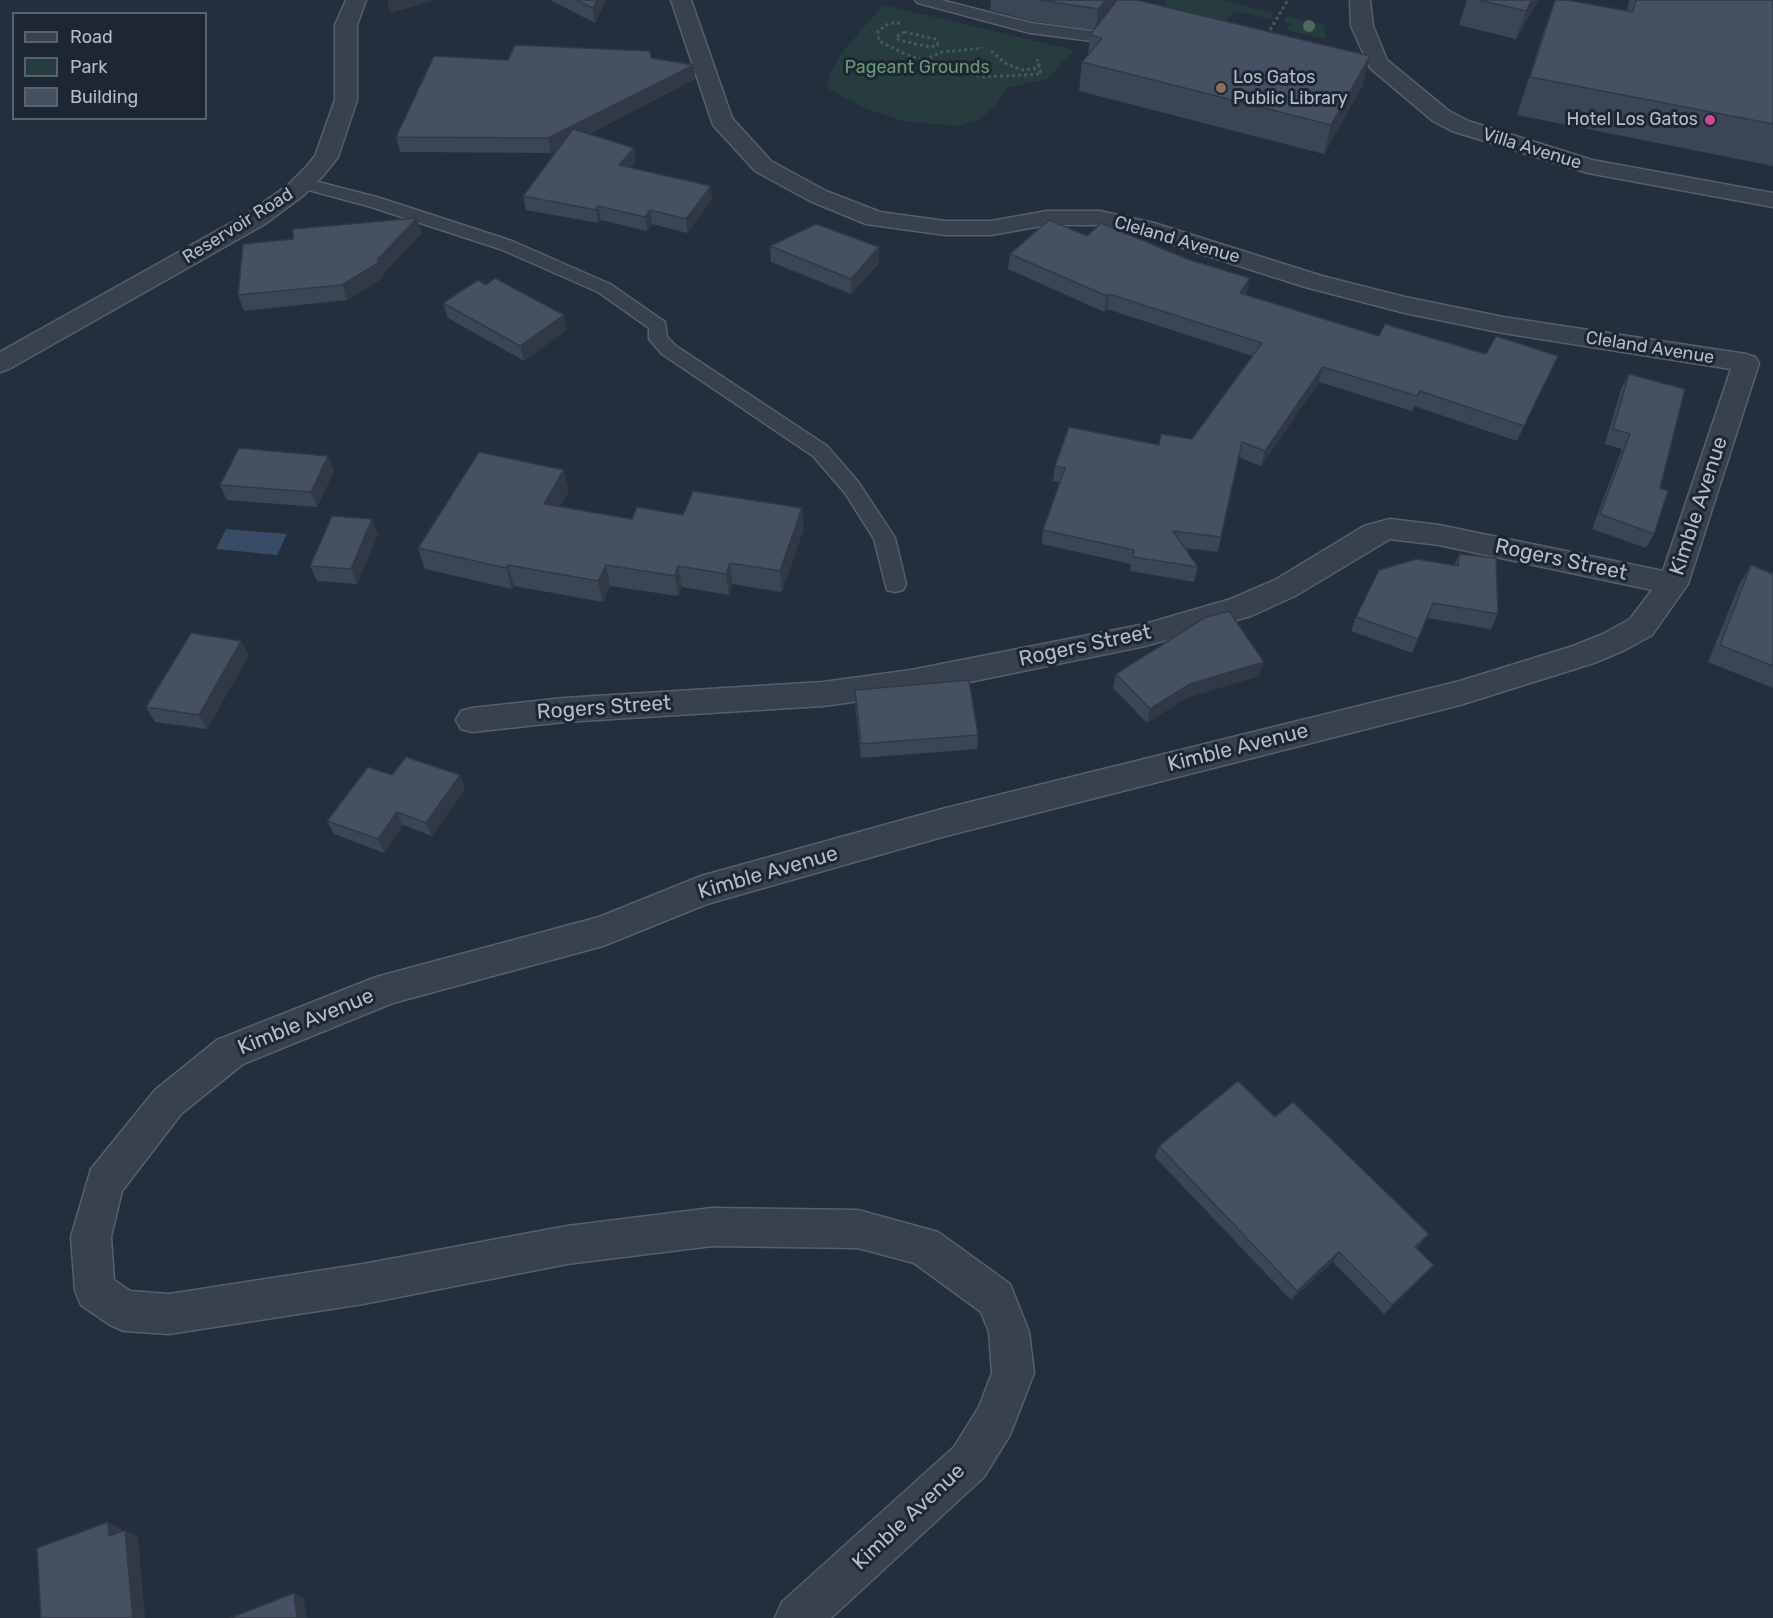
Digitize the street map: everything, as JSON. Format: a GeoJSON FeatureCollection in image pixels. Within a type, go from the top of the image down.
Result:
{"type":"FeatureCollection","features":[{"type":"Feature","properties":{"kind":"street","name":"Reservoir Road"},"geometry":{"type":"LineString","coordinates":[[0,363],[248,224],[303,183],[326,157],[346,100],[346,25],[356,0]]}},
{"type":"Feature","properties":{"kind":"street","name":"Cleland Avenue"},"geometry":{"type":"LineString","coordinates":[[681,0],[721,120],[763,166],[818,196],[875,219],[945,228],[991,228],[1047,218],[1100,218],[1145,228],[1314,282],[1405,305],[1503,325],[1746,363]]}},
{"type":"Feature","properties":{"kind":"street","name":"Villa Avenue"},"geometry":{"type":"LineString","coordinates":[[1360,0],[1362,26],[1378,63],[1441,116],[1460,126],[1588,166],[1773,200]]}},
{"type":"Feature","properties":{"kind":"street","name":"Kimble Avenue"},"geometry":{"type":"LineString","coordinates":[[798,1618],[969,1462],[995,1420],[1013,1373],[1010,1332],[996,1298],[924,1246],[858,1229],[712,1227],[567,1245],[363,1284],[180,1312],[124,1311],[95,1291],[91,1237],[105,1182],[168,1102],[230,1052],[388,988],[603,931],[700,891],[930,826],[1460,693],[1583,655],[1614,642],[1641,627],[1673,584],[1746,363]]}},
{"type":"Feature","properties":{"kind":"street","name":"Rogers Street"},"geometry":{"type":"LineString","coordinates":[[472,720],[564,710],[823,694],[911,682],[1145,635],[1240,608],[1285,588],[1374,533],[1390,529],[1439,535],[1673,584]]}},
{"type":"Feature","properties":{"kind":"lane"},"geometry":{"type":"LineString","coordinates":[[923,0],[1030,28],[1092,36]]}},
{"type":"Feature","properties":{"kind":"lane"},"geometry":{"type":"LineString","coordinates":[[303,183],[375,202],[506,245],[604,288],[658,326],[658,339],[669,350],[820,451],[852,488],[884,538],[895,584]]}},
{"type":"Feature","properties":{"kind":"path"},"geometry":{"type":"LineString","coordinates":[[1263,43],[1288,0]]}},
{"type":"Feature","properties":{"kind":"path"},"geometry":{"type":"LineString","coordinates":[[907,22],[890,23],[878,31],[879,41],[923,60],[983,76],[1041,74]]}},
{"type":"Feature","properties":{"kind":"path"},"geometry":{"type":"LineString","coordinates":[[935,47],[938,45],[935,39],[904,32],[896,37],[935,47],[942,52]]}},
{"type":"Feature","properties":{"kind":"path"},"geometry":{"type":"LineString","coordinates":[[1266,37],[1276,39]]}},
{"type":"Feature","properties":{"kind":"path"},"geometry":{"type":"LineString","coordinates":[[981,43],[1005,63],[1022,70],[1034,69],[1040,64]]}},
{"type":"Feature","properties":{"kind":"path"},"geometry":{"type":"LineString","coordinates":[[923,60],[942,52],[987,48]]}},
{"type":"Feature","properties":{"kind":"green space"},"geometry":{"type":"Polygon","coordinates":[[[1167,0],[1222,0],[1274,13],[1270,19],[1234,11],[1225,24],[1161,8],[1167,0]]]}},
{"type":"Feature","properties":{"kind":"green space","name":"Pageant Grounds"},"geometry":{"type":"Polygon","coordinates":[[[883,5],[1074,50],[1047,79],[1007,88],[995,106],[978,120],[958,126],[904,121],[867,109],[828,89],[829,76],[840,55],[883,5]]]}},
{"type":"Feature","properties":{"kind":"green space"},"geometry":{"type":"Polygon","coordinates":[[[1287,16],[1324,25],[1325,39],[1286,30],[1290,24],[1283,22],[1287,16]]]}},
{"type":"Feature","properties":{"kind":"water"},"geometry":{"type":"Polygon","coordinates":[[[226,529],[287,534],[277,555],[216,549],[226,529]]]}},
{"type":"Feature","properties":{"kind":"building"},"geometry":{"type":"Polygon","coordinates":[[[576,0],[597,0],[593,8],[576,0]]]}},
{"type":"Feature","properties":{"kind":"building"},"geometry":{"type":"Polygon","coordinates":[[[1040,0],[1106,0],[1098,9],[1040,0]]]}},
{"type":"Feature","properties":{"kind":"building"},"geometry":{"type":"Polygon","coordinates":[[[1117,0],[1137,0],[1370,56],[1331,125],[1082,62],[1102,38],[1090,35],[1117,0]]]}},
{"type":"Feature","properties":{"kind":"building"},"geometry":{"type":"Polygon","coordinates":[[[1479,0],[1532,0],[1526,11],[1479,0]]]}},
{"type":"Feature","properties":{"kind":"building"},"geometry":{"type":"Polygon","coordinates":[[[1555,0],[1567,0],[1633,12],[1636,0],[1773,0],[1773,124],[1530,77],[1555,0]]]}},
{"type":"Feature","properties":{"kind":"building"},"geometry":{"type":"Polygon","coordinates":[[[515,45],[650,51],[651,58],[694,65],[548,138],[396,137],[434,56],[508,60],[515,45]]]}},
{"type":"Feature","properties":{"kind":"building"},"geometry":{"type":"Polygon","coordinates":[[[573,129],[634,148],[619,165],[711,186],[686,219],[650,210],[645,217],[598,206],[596,210],[523,196],[573,129]]]}},
{"type":"Feature","properties":{"kind":"building"},"geometry":{"type":"Polygon","coordinates":[[[417,218],[378,259],[378,263],[342,285],[238,295],[243,244],[293,239],[293,229],[417,218]]]}},
{"type":"Feature","properties":{"kind":"building"},"geometry":{"type":"Polygon","coordinates":[[[1049,220],[1087,236],[1101,223],[1190,260],[1250,278],[1240,293],[1379,336],[1385,324],[1486,354],[1496,336],[1558,356],[1524,426],[1420,391],[1417,396],[1323,367],[1265,451],[1242,442],[1221,537],[1173,531],[1198,567],[1133,557],[1134,550],[1043,530],[1065,468],[1055,466],[1069,427],[1159,445],[1161,434],[1192,439],[1262,343],[1109,294],[1107,296],[1010,254],[1049,220]]]}},
{"type":"Feature","properties":{"kind":"building"},"geometry":{"type":"Polygon","coordinates":[[[816,224],[879,247],[851,279],[770,246],[816,224]]]}},
{"type":"Feature","properties":{"kind":"building"},"geometry":{"type":"Polygon","coordinates":[[[495,278],[564,315],[520,346],[443,303],[478,280],[486,285],[495,278]]]}},
{"type":"Feature","properties":{"kind":"building"},"geometry":{"type":"Polygon","coordinates":[[[1629,374],[1685,389],[1660,488],[1668,491],[1654,534],[1600,514],[1630,434],[1613,429],[1629,374]]]}},
{"type":"Feature","properties":{"kind":"building"},"geometry":{"type":"Polygon","coordinates":[[[239,448],[328,456],[311,492],[220,485],[239,448]]]}},
{"type":"Feature","properties":{"kind":"building"},"geometry":{"type":"Polygon","coordinates":[[[479,452],[564,470],[544,504],[632,519],[637,507],[683,515],[693,491],[802,508],[780,571],[730,563],[726,574],[678,566],[675,576],[606,565],[598,581],[508,565],[506,568],[418,548],[479,452]]]}},
{"type":"Feature","properties":{"kind":"building"},"geometry":{"type":"Polygon","coordinates":[[[332,516],[372,519],[351,569],[310,566],[332,516]]]}},
{"type":"Feature","properties":{"kind":"building"},"geometry":{"type":"Polygon","coordinates":[[[1459,554],[1496,558],[1498,614],[1433,603],[1418,639],[1356,617],[1379,570],[1417,559],[1458,566],[1459,554]]]}},
{"type":"Feature","properties":{"kind":"building"},"geometry":{"type":"Polygon","coordinates":[[[1751,565],[1773,574],[1773,666],[1720,645],[1751,565]]]}},
{"type":"Feature","properties":{"kind":"building"},"geometry":{"type":"Polygon","coordinates":[[[1229,611],[1264,662],[1190,684],[1150,709],[1116,674],[1204,618],[1229,611]]]}},
{"type":"Feature","properties":{"kind":"building"},"geometry":{"type":"Polygon","coordinates":[[[191,633],[241,641],[199,715],[146,707],[191,633]]]}},
{"type":"Feature","properties":{"kind":"building"},"geometry":{"type":"Polygon","coordinates":[[[969,680],[978,735],[861,744],[855,690],[969,680]]]}},
{"type":"Feature","properties":{"kind":"building"},"geometry":{"type":"Polygon","coordinates":[[[406,757],[460,775],[426,823],[397,812],[378,839],[327,821],[368,767],[392,775],[406,757]]]}},
{"type":"Feature","properties":{"kind":"building"},"geometry":{"type":"Polygon","coordinates":[[[1238,1081],[1275,1117],[1293,1102],[1429,1234],[1415,1247],[1434,1265],[1392,1305],[1339,1252],[1297,1291],[1159,1146],[1238,1081]]]}},
{"type":"Feature","properties":{"kind":"building"},"geometry":{"type":"Polygon","coordinates":[[[108,1522],[109,1536],[125,1530],[133,1618],[41,1618],[37,1548],[108,1522]]]}},
{"type":"Feature","properties":{"kind":"building"},"geometry":{"type":"Polygon","coordinates":[[[294,1593],[297,1618],[230,1618],[294,1593]]]}},
{"type":"Feature","properties":{"kind":"place","name":"Los Gatos Public Library"},"geometry":{"type":"Point","coordinates":[1221,88]}},
{"type":"Feature","properties":{"kind":"place","name":"Hotel Los Gatos"},"geometry":{"type":"Point","coordinates":[1710,120]}}]}
